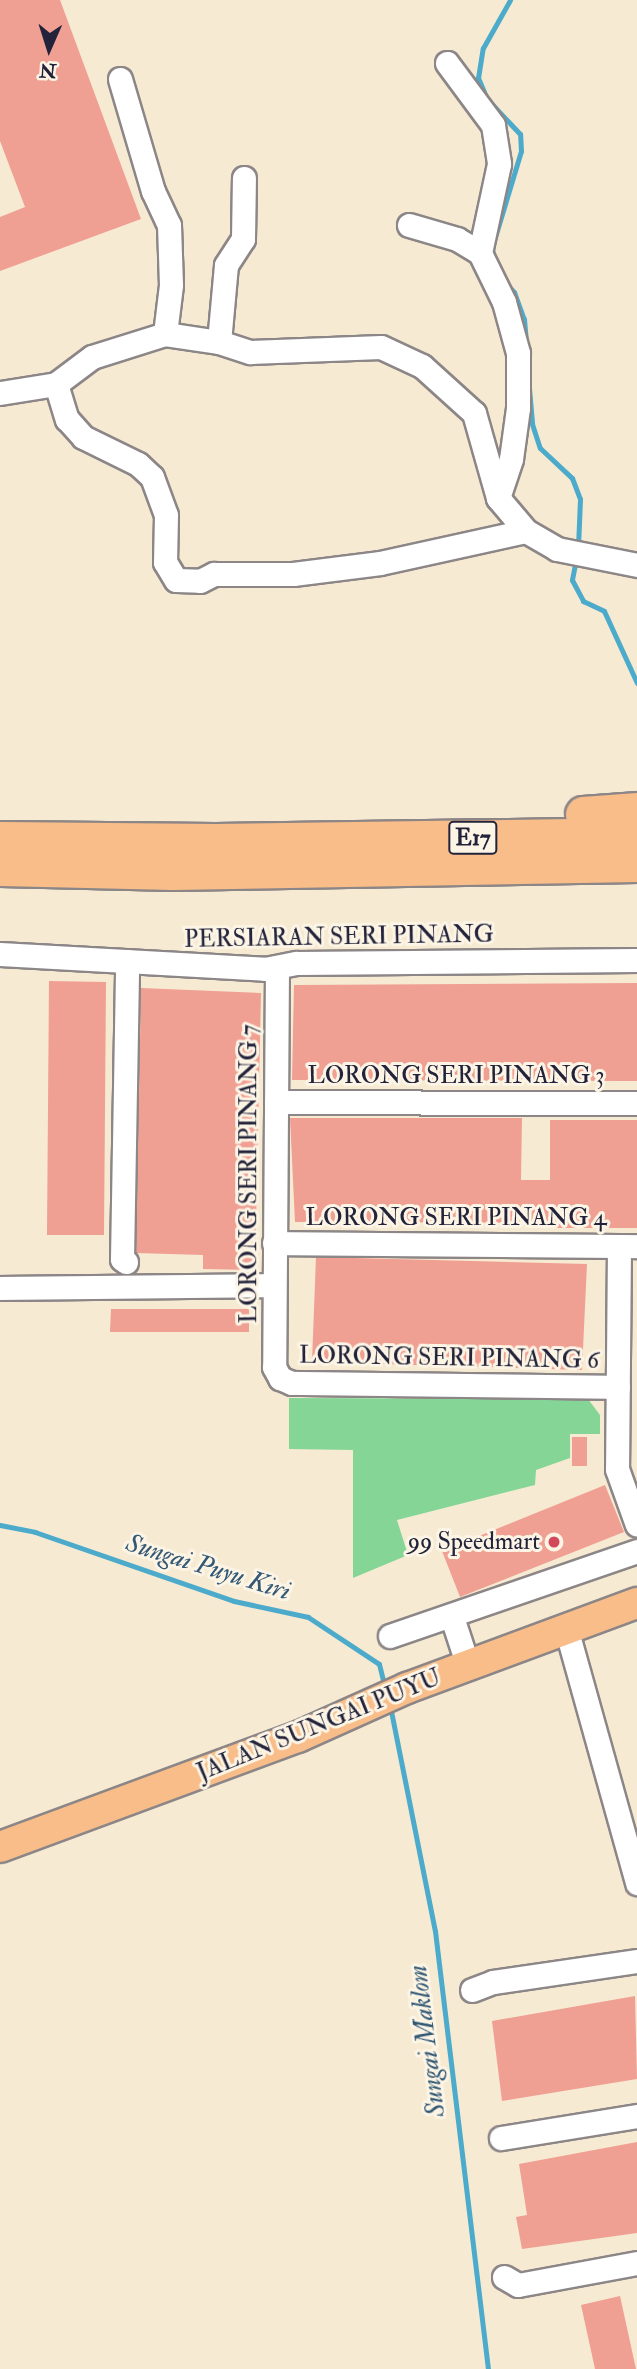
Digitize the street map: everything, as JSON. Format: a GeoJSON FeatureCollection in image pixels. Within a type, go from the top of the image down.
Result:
{"type":"FeatureCollection","features":[{"type":"Feature","properties":{"kind":"highway"},"geometry":{"type":"LineString","coordinates":[[309,855],[396,825],[637,810]]}},
{"type":"Feature","properties":{"kind":"highway","name":"E17"},"geometry":{"type":"LineString","coordinates":[[0,868],[173,872],[309,855],[637,835]]}},
{"type":"Feature","properties":{"kind":"highway","name":"E17"},"geometry":{"type":"LineString","coordinates":[[0,839],[309,855],[637,864]]}},
{"type":"Feature","properties":{"kind":"highway"},"geometry":{"type":"LineString","coordinates":[[309,855],[408,883],[637,887]]}},
{"type":"Feature","properties":{"kind":"main road","name":"JALAN SUNGAI PUYU"},"geometry":{"type":"LineString","coordinates":[[0,1847],[298,1737],[468,1666],[637,1603]]}},
{"type":"Feature","properties":{"kind":"street"},"geometry":{"type":"LineString","coordinates":[[447,63],[493,125],[499,164],[480,253]]}},
{"type":"Feature","properties":{"kind":"street"},"geometry":{"type":"LineString","coordinates":[[120,79],[153,191],[169,226],[171,285],[164,334]]}},
{"type":"Feature","properties":{"kind":"street"},"geometry":{"type":"LineString","coordinates":[[219,342],[226,265],[243,239],[244,178]]}},
{"type":"Feature","properties":{"kind":"street"},"geometry":{"type":"LineString","coordinates":[[409,225],[457,239],[480,253],[504,302],[518,353],[519,408],[511,459],[498,498]]}},
{"type":"Feature","properties":{"kind":"street"},"geometry":{"type":"LineString","coordinates":[[0,394],[56,384],[92,358],[164,334],[219,342],[250,352],[381,347],[422,366],[474,413],[498,498],[526,531],[557,549],[600,555],[637,565]]}},
{"type":"Feature","properties":{"kind":"street"},"geometry":{"type":"LineString","coordinates":[[56,384],[67,419],[83,437],[138,464],[152,477],[166,514],[165,562],[176,580],[200,581],[215,574],[293,574],[380,563],[526,531]]}},
{"type":"Feature","properties":{"kind":"street","name":"PERSIARAN SERI PINANG"},"geometry":{"type":"LineString","coordinates":[[0,954],[277,968],[296,963],[637,960]]}},
{"type":"Feature","properties":{"kind":"street"},"geometry":{"type":"LineString","coordinates":[[126,1262],[121,1259],[127,961]]}},
{"type":"Feature","properties":{"kind":"street","name":"LORONG SERI PINANG 7"},"geometry":{"type":"LineString","coordinates":[[277,968],[274,1367],[280,1378]]}},
{"type":"Feature","properties":{"kind":"street","name":"LORONG SERI PINANG 3"},"geometry":{"type":"LineString","coordinates":[[276,1102],[637,1103]]}},
{"type":"Feature","properties":{"kind":"street","name":"LORONG SERI PINANG 4"},"geometry":{"type":"LineString","coordinates":[[274,1243],[628,1246]]}},
{"type":"Feature","properties":{"kind":"street"},"geometry":{"type":"LineString","coordinates":[[628,1246],[618,1387],[618,1477],[637,1525]]}},
{"type":"Feature","properties":{"kind":"street"},"geometry":{"type":"LineString","coordinates":[[0,1288],[274,1285]]}},
{"type":"Feature","properties":{"kind":"street","name":"LORONG SERI PINANG 6"},"geometry":{"type":"LineString","coordinates":[[280,1378],[292,1384],[618,1387]]}},
{"type":"Feature","properties":{"kind":"street"},"geometry":{"type":"LineString","coordinates":[[390,1636],[637,1552]]}},
{"type":"Feature","properties":{"kind":"street"},"geometry":{"type":"LineString","coordinates":[[452,1617],[468,1666]]}},
{"type":"Feature","properties":{"kind":"street"},"geometry":{"type":"LineString","coordinates":[[566,1628],[637,1883]]}},
{"type":"Feature","properties":{"kind":"street"},"geometry":{"type":"LineString","coordinates":[[472,1990],[493,1982],[637,1961]]}},
{"type":"Feature","properties":{"kind":"street"},"geometry":{"type":"LineString","coordinates":[[501,2138],[637,2116]]}},
{"type":"Feature","properties":{"kind":"street"},"geometry":{"type":"LineString","coordinates":[[504,2277],[518,2285],[637,2263]]}},
{"type":"Feature","properties":{"kind":"green space"},"geometry":{"type":"Polygon","coordinates":[[[289,1398],[588,1399],[600,1415],[600,1434],[570,1434],[570,1458],[536,1470],[535,1485],[397,1520],[408,1555],[353,1578],[353,1450],[289,1449],[289,1398]]]}},
{"type":"Feature","properties":{"kind":"building"},"geometry":{"type":"Polygon","coordinates":[[[0,0],[60,0],[141,219],[0,271],[0,217],[25,207],[0,141],[0,0]]]}},
{"type":"Feature","properties":{"kind":"building"},"geometry":{"type":"Polygon","coordinates":[[[49,981],[106,982],[104,1235],[47,1235],[49,981]]]}},
{"type":"Feature","properties":{"kind":"building"},"geometry":{"type":"Polygon","coordinates":[[[637,983],[637,1081],[292,1080],[294,985],[637,983]]]}},
{"type":"Feature","properties":{"kind":"building"},"geometry":{"type":"Polygon","coordinates":[[[141,988],[261,993],[255,1270],[203,1269],[203,1255],[136,1253],[141,988]]]}},
{"type":"Feature","properties":{"kind":"building"},"geometry":{"type":"Polygon","coordinates":[[[290,1118],[522,1118],[521,1180],[550,1180],[550,1120],[637,1120],[637,1228],[549,1228],[549,1223],[295,1222],[290,1118]]]}},
{"type":"Feature","properties":{"kind":"building"},"geometry":{"type":"Polygon","coordinates":[[[316,1257],[587,1264],[582,1370],[312,1362],[316,1257]]]}},
{"type":"Feature","properties":{"kind":"building"},"geometry":{"type":"Polygon","coordinates":[[[111,1309],[249,1309],[249,1332],[110,1332],[111,1309]]]}},
{"type":"Feature","properties":{"kind":"building"},"geometry":{"type":"Polygon","coordinates":[[[572,1437],[587,1437],[587,1466],[572,1466],[572,1437]]]}},
{"type":"Feature","properties":{"kind":"building"},"geometry":{"type":"Polygon","coordinates":[[[605,1485],[624,1532],[460,1597],[442,1551],[605,1485]]]}},
{"type":"Feature","properties":{"kind":"building"},"geometry":{"type":"Polygon","coordinates":[[[635,1996],[637,2079],[502,2101],[492,2021],[635,1996]]]}},
{"type":"Feature","properties":{"kind":"building"},"geometry":{"type":"Polygon","coordinates":[[[637,2142],[637,2233],[522,2249],[516,2217],[527,2215],[519,2164],[637,2142]]]}},
{"type":"Feature","properties":{"kind":"building"},"geometry":{"type":"Polygon","coordinates":[[[620,2296],[636,2369],[595,2369],[581,2305],[620,2296]]]}},
{"type":"Feature","properties":{"kind":"waterway"},"geometry":{"type":"LineString","coordinates":[[493,258],[492,247],[521,151],[520,134],[487,99],[478,78],[483,48],[510,0]]}},
{"type":"Feature","properties":{"kind":"waterway"},"geometry":{"type":"LineString","coordinates":[[504,281],[514,292],[524,319],[526,343]]}},
{"type":"Feature","properties":{"kind":"waterway"},"geometry":{"type":"LineString","coordinates":[[529,388],[532,424],[540,448],[572,478],[580,499],[578,546]]}},
{"type":"Feature","properties":{"kind":"waterway"},"geometry":{"type":"LineString","coordinates":[[576,559],[572,580],[583,601],[604,611],[637,683]]}},
{"type":"Feature","properties":{"kind":"waterway","name":"Sungai Puyu Kiri"},"geometry":{"type":"LineString","coordinates":[[0,1525],[35,1532],[234,1601],[308,1617],[379,1664],[383,1680]]}},
{"type":"Feature","properties":{"kind":"waterway","name":"Sungai Maklom"},"geometry":{"type":"LineString","coordinates":[[391,1711],[435,1931],[488,2369]]}},
{"type":"Feature","properties":{"kind":"place","name":"99 Speedmart"},"geometry":{"type":"Point","coordinates":[554,1542]}}]}
